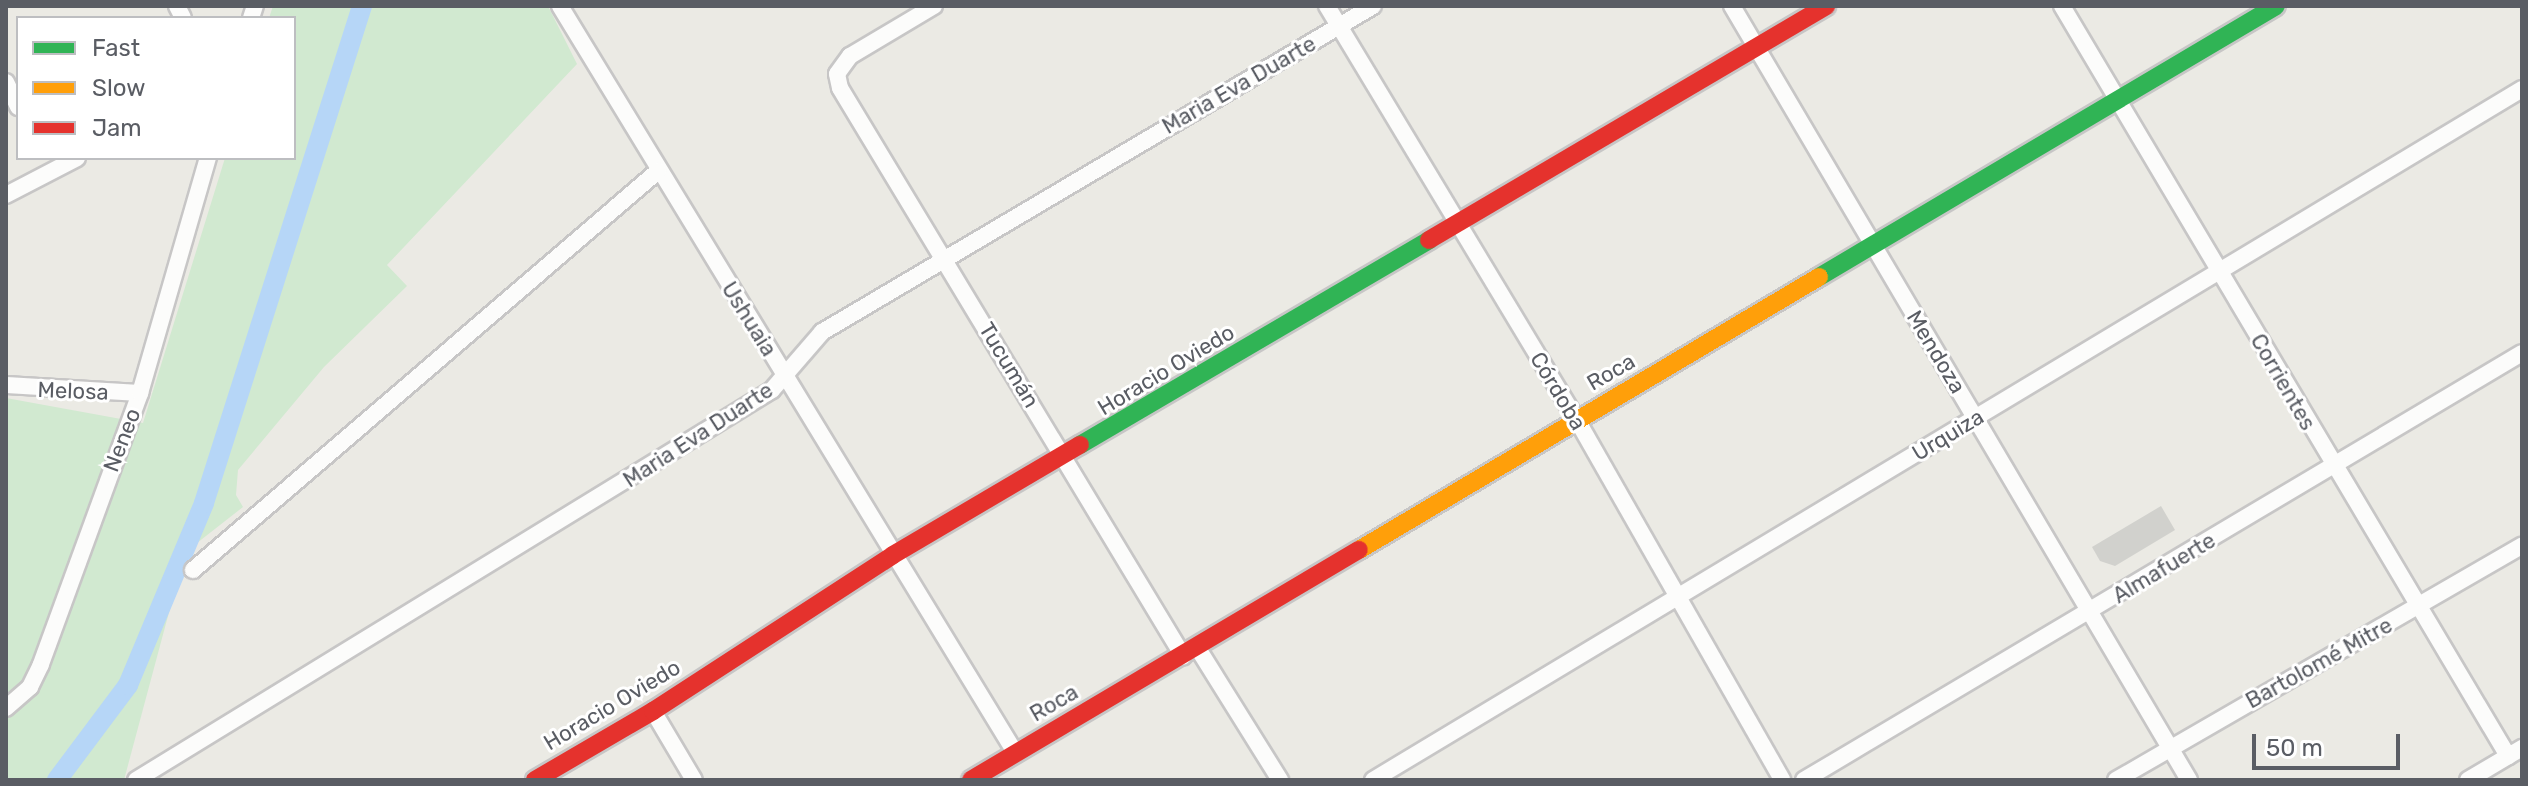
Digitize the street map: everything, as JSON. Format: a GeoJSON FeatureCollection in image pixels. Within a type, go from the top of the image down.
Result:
{"type":"FeatureCollection","features":[{"type":"Feature","properties":{"kind":"street","name":"Ushuaia"},"geometry":{"type":"LineString","coordinates":[[560,6],[1016,754]]}},
{"type":"Feature","properties":{"kind":"street","name":"Tucumán"},"geometry":{"type":"LineString","coordinates":[[934,6],[850,56],[837,74],[840,88],[1065,459],[1190,652],[1280,780]]}},
{"type":"Feature","properties":{"kind":"street","name":"Córdoba"},"geometry":{"type":"LineString","coordinates":[[1327,6],[1577,420],[1676,600],[1782,780]]}},
{"type":"Feature","properties":{"kind":"street","name":"Maria Eva Duarte"},"geometry":{"type":"LineString","coordinates":[[136,780],[772,390],[822,332],[944,257],[1373,6]]}},
{"type":"Feature","properties":{"kind":"street","name":"Mendoza"},"geometry":{"type":"LineString","coordinates":[[1732,6],[2189,780]]}},
{"type":"Feature","properties":{"kind":"street","name":"Horacio Oviedo"},"geometry":{"type":"LineString","coordinates":[[535,780],[653,711],[893,555],[1065,459],[1826,6]]}},
{"type":"Feature","properties":{"kind":"street","name":"Corrientes"},"geometry":{"type":"LineString","coordinates":[[2062,6],[2333,467],[2419,607],[2515,752]]}},
{"type":"Feature","properties":{"kind":"street","name":"Roca"},"geometry":{"type":"LineString","coordinates":[[971,780],[2276,6]]}},
{"type":"Feature","properties":{"kind":"street"},"geometry":{"type":"LineString","coordinates":[[6,82],[16,103]]}},
{"type":"Feature","properties":{"kind":"street","name":"Urquiza"},"geometry":{"type":"LineString","coordinates":[[1373,780],[2522,89]]}},
{"type":"Feature","properties":{"kind":"street"},"geometry":{"type":"LineString","coordinates":[[6,195],[47,165],[68,160]]}},
{"type":"Feature","properties":{"kind":"street","name":"Neneo"},"geometry":{"type":"LineString","coordinates":[[6,708],[36,677],[140,393],[207,160]]}},
{"type":"Feature","properties":{"kind":"street"},"geometry":{"type":"LineString","coordinates":[[193,570],[658,171]]}},
{"type":"Feature","properties":{"kind":"street","name":"Almafuerte"},"geometry":{"type":"LineString","coordinates":[[1804,780],[2090,613],[2522,353]]}},
{"type":"Feature","properties":{"kind":"street","name":"Melosa"},"geometry":{"type":"LineString","coordinates":[[6,385],[140,393]]}},
{"type":"Feature","properties":{"kind":"street","name":"Bartolomé Mitre"},"geometry":{"type":"LineString","coordinates":[[2116,780],[2522,546]]}},
{"type":"Feature","properties":{"kind":"street"},"geometry":{"type":"LineString","coordinates":[[653,711],[694,780]]}},
{"type":"Feature","properties":{"kind":"street"},"geometry":{"type":"LineString","coordinates":[[2468,780],[2515,752]]}},
{"type":"Feature","properties":{"kind":"green space"},"geometry":{"type":"Polygon","coordinates":[[[273,6],[548,6],[577,64],[387,265],[407,286],[324,367],[238,470],[236,495],[243,507],[197,543],[172,601],[124,780],[6,780],[6,398],[143,423],[224,160],[296,160],[296,16],[270,16],[273,6]]]}},
{"type":"Feature","properties":{"kind":"building"},"geometry":{"type":"Polygon","coordinates":[[[2161,506],[2175,530],[2115,566],[2100,561],[2092,547],[2161,506]]]}},
{"type":"Feature","properties":{"kind":"waterway"},"geometry":{"type":"LineString","coordinates":[[57,780],[128,685],[204,503],[362,6]]}},
{"type":"Feature","properties":{"kind":"traffic: fast"},"geometry":{"type":"LineString","coordinates":[[1819,277],[2276,6]]}},
{"type":"Feature","properties":{"kind":"traffic: fast"},"geometry":{"type":"LineString","coordinates":[[1080,445],[1429,240]]}},
{"type":"Feature","properties":{"kind":"traffic: slow"},"geometry":{"type":"LineString","coordinates":[[1359,550],[1819,277]]}},
{"type":"Feature","properties":{"kind":"traffic: jam"},"geometry":{"type":"LineString","coordinates":[[1429,240],[1826,6]]}},
{"type":"Feature","properties":{"kind":"traffic: jam"},"geometry":{"type":"LineString","coordinates":[[535,780],[653,711],[893,555],[1080,445]]}},
{"type":"Feature","properties":{"kind":"traffic: jam"},"geometry":{"type":"LineString","coordinates":[[971,780],[1359,550]]}}]}
